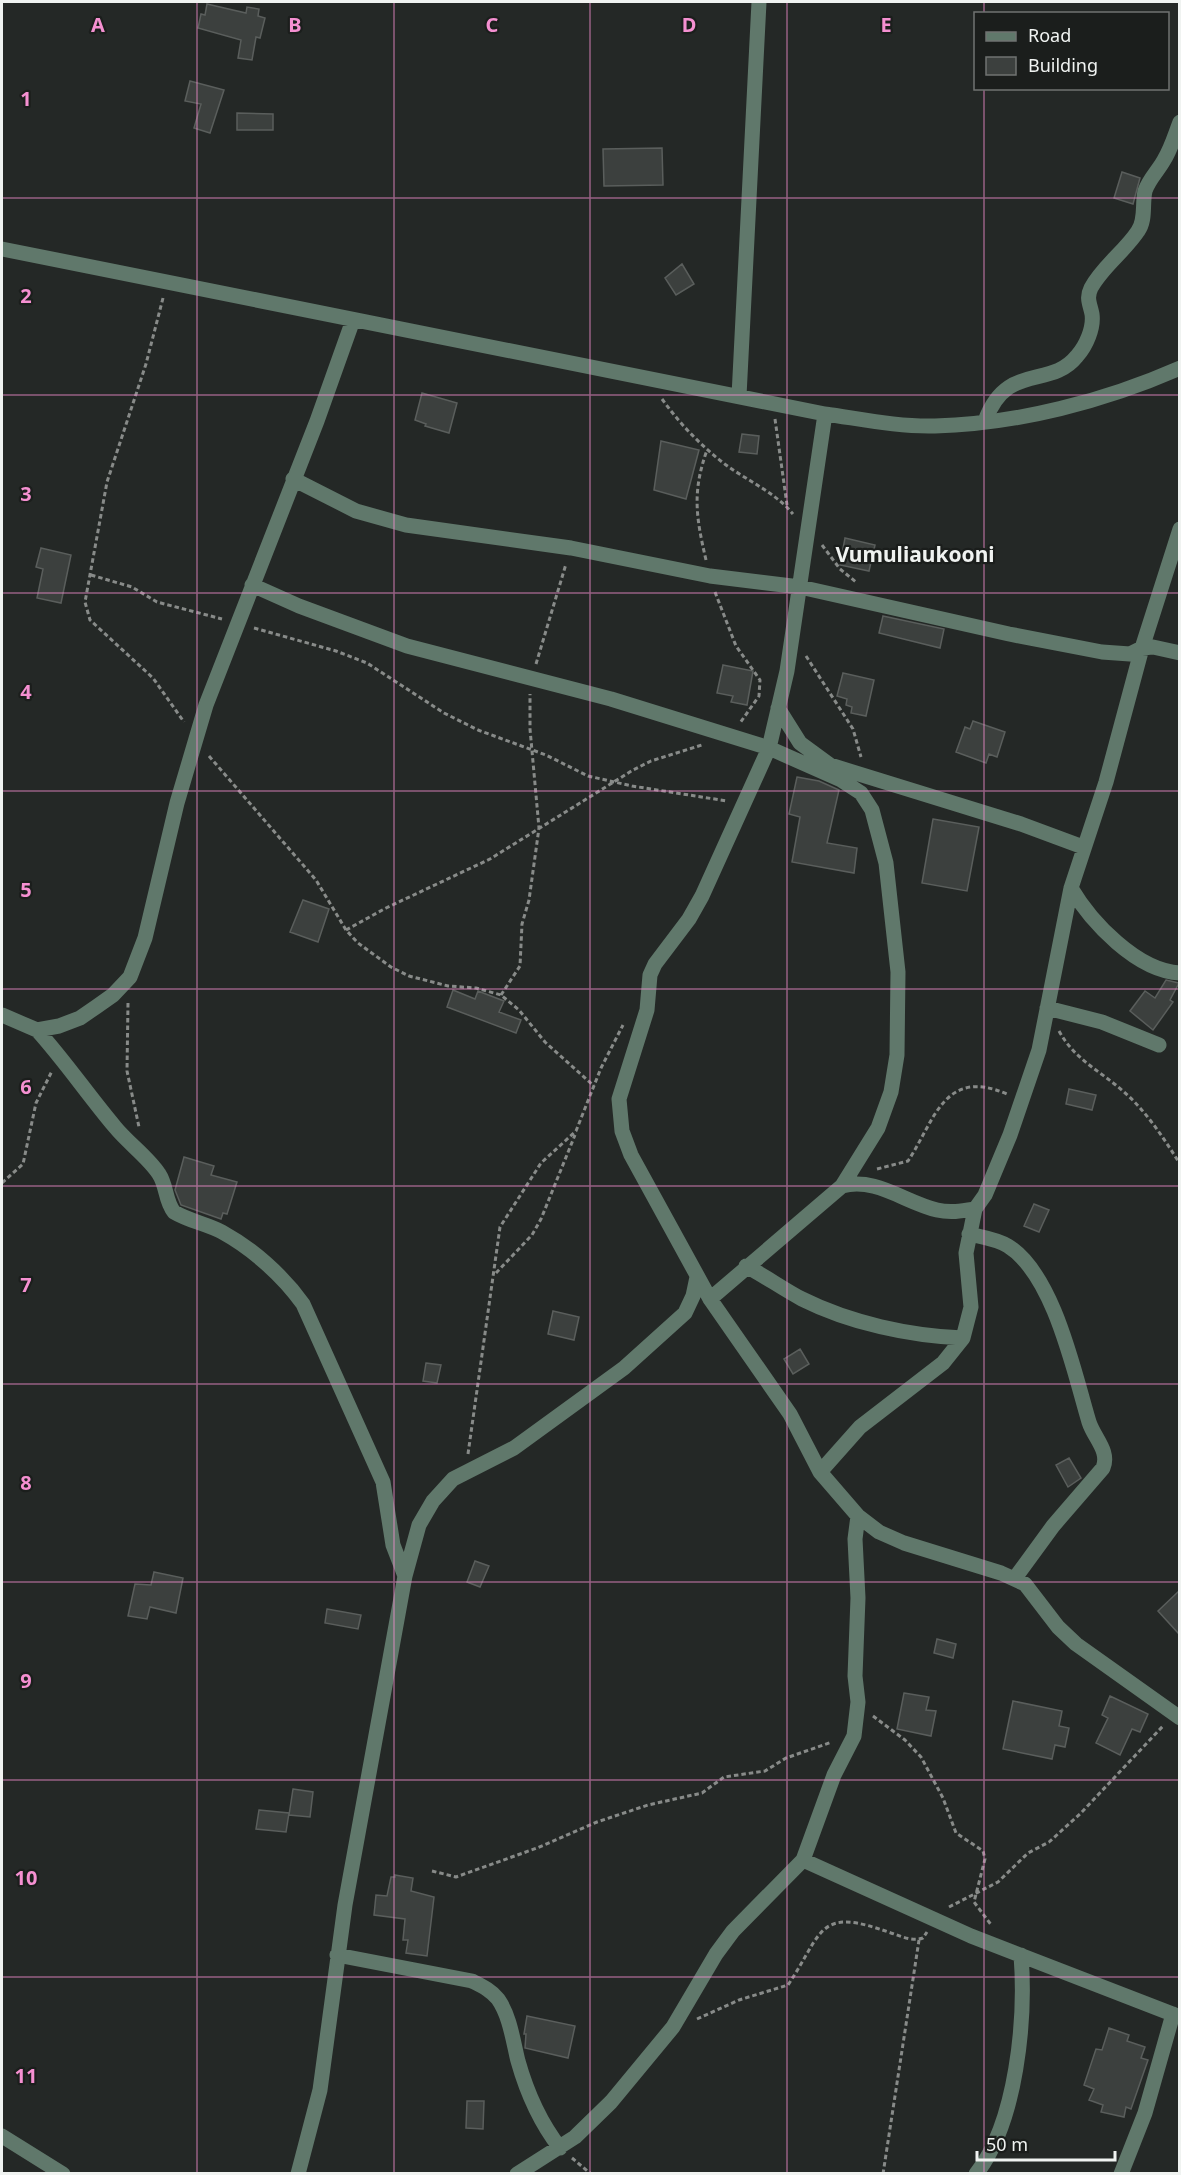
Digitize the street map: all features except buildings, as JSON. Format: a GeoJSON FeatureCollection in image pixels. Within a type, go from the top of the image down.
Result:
{"type":"FeatureCollection","features":[{"type":"Feature","properties":{"kind":"street"},"geometry":{"type":"LineString","coordinates":[[739,396],[759,2]]}},
{"type":"Feature","properties":{"kind":"street"},"geometry":{"type":"LineString","coordinates":[[985,421],[990,407],[1005,389],[1027,378],[1060,369],[1080,354],[1092,322],[1089,293],[1098,278],[1139,231],[1148,183],[1164,161],[1179,122]]}},
{"type":"Feature","properties":{"kind":"street"},"geometry":{"type":"LineString","coordinates":[[2,249],[825,414],[934,426],[985,421],[1072,405],[1152,380],[1179,368]]}},
{"type":"Feature","properties":{"kind":"street"},"geometry":{"type":"LineString","coordinates":[[37,1030],[59,1026],[80,1018],[113,995],[130,977],[145,938],[195,740],[236,623],[353,320]]}},
{"type":"Feature","properties":{"kind":"street"},"geometry":{"type":"LineString","coordinates":[[825,414],[792,636],[768,748],[689,919],[655,964],[650,975],[647,1010],[619,1099],[622,1131],[631,1155],[710,1299],[790,1414],[820,1472],[858,1516],[879,1532],[904,1544],[1015,1578],[1025,1584],[1058,1627],[1076,1644],[1176,1716]]}},
{"type":"Feature","properties":{"kind":"street"},"geometry":{"type":"LineString","coordinates":[[293,479],[356,511],[406,525],[571,548],[710,576],[800,587],[1083,649],[1123,655],[1142,648],[1153,647],[1179,653]]}},
{"type":"Feature","properties":{"kind":"street"},"geometry":{"type":"LineString","coordinates":[[820,1472],[860,1427],[943,1363],[963,1338],[971,1307],[966,1253],[975,1209],[985,1195],[1023,1101],[1039,1050],[1049,1009],[1071,888],[1106,782],[1142,648],[1179,529]]}},
{"type":"Feature","properties":{"kind":"street"},"geometry":{"type":"LineString","coordinates":[[252,585],[336,621],[407,646],[611,699],[768,748],[841,780],[861,793],[872,810],[886,863],[898,972],[897,1055],[891,1092],[878,1128],[849,1184],[746,1266],[710,1299]]}},
{"type":"Feature","properties":{"kind":"street"},"geometry":{"type":"LineString","coordinates":[[778,708],[800,743],[830,765],[862,777],[949,801],[1083,847]]}},
{"type":"Feature","properties":{"kind":"street"},"geometry":{"type":"LineString","coordinates":[[1071,888],[1098,926],[1118,943],[1156,968],[1179,973]]}},
{"type":"Feature","properties":{"kind":"street"},"geometry":{"type":"LineString","coordinates":[[1049,1009],[1102,1023],[1159,1045]]}},
{"type":"Feature","properties":{"kind":"street"},"geometry":{"type":"LineString","coordinates":[[2,1015],[37,1030],[64,1060],[98,1107],[132,1148],[159,1173],[169,1206],[174,1212],[221,1232],[240,1244],[289,1285],[303,1304],[382,1482],[393,1545],[405,1576]]}},
{"type":"Feature","properties":{"kind":"street"},"geometry":{"type":"LineString","coordinates":[[849,1184],[884,1189],[937,1210],[957,1212],[975,1209]]}},
{"type":"Feature","properties":{"kind":"street"},"geometry":{"type":"LineString","coordinates":[[969,1234],[1008,1246],[1021,1257],[1041,1286],[1072,1359],[1090,1423],[1104,1451],[1106,1462],[1046,1534],[1015,1578]]}},
{"type":"Feature","properties":{"kind":"street"},"geometry":{"type":"LineString","coordinates":[[746,1266],[801,1298],[836,1312],[918,1334],[963,1338]]}},
{"type":"Feature","properties":{"kind":"street"},"geometry":{"type":"LineString","coordinates":[[298,2174],[320,2090],[337,1955],[405,1576],[419,1525],[428,1509],[453,1479],[514,1448],[624,1368],[685,1313],[693,1296],[697,1277]]}},
{"type":"Feature","properties":{"kind":"street"},"geometry":{"type":"LineString","coordinates":[[517,2174],[560,2148],[589,2126],[673,2027],[716,1954],[733,1931],[802,1860],[834,1775],[854,1736],[858,1702],[855,1539],[858,1516]]}},
{"type":"Feature","properties":{"kind":"street"},"geometry":{"type":"LineString","coordinates":[[802,1860],[934,1920],[1176,2016],[1145,2113],[1121,2174]]}},
{"type":"Feature","properties":{"kind":"street"},"geometry":{"type":"LineString","coordinates":[[337,1955],[472,1982],[490,1990],[500,2001],[508,2021],[532,2102],[543,2127],[560,2148]]}},
{"type":"Feature","properties":{"kind":"street"},"geometry":{"type":"LineString","coordinates":[[976,2174],[995,2145],[1012,2084],[1020,2037],[1023,1996],[1021,1955]]}},
{"type":"Feature","properties":{"kind":"street"},"geometry":{"type":"LineString","coordinates":[[2,2136],[63,2174]]}},
{"type":"Feature","properties":{"kind":"path"},"geometry":{"type":"LineString","coordinates":[[167,282],[146,364],[107,482],[85,602],[90,620],[153,678],[195,740],[316,880],[346,930],[373,956],[409,976],[448,986],[483,989],[501,995],[519,1010],[545,1042],[594,1086]]}},
{"type":"Feature","properties":{"kind":"path"},"geometry":{"type":"LineString","coordinates":[[647,379],[685,428],[707,450],[787,506],[772,402]]}},
{"type":"Feature","properties":{"kind":"path"},"geometry":{"type":"LineString","coordinates":[[346,930],[386,908],[490,859],[651,761],[731,736],[759,696],[761,688],[756,673],[742,659],[729,633],[710,576],[696,503],[697,486],[707,450]]}},
{"type":"Feature","properties":{"kind":"path"},"geometry":{"type":"LineString","coordinates":[[808,529],[840,569],[859,584]]}},
{"type":"Feature","properties":{"kind":"path"},"geometry":{"type":"LineString","coordinates":[[501,995],[520,966],[522,924],[529,900],[539,828],[532,751],[531,679],[571,548]]}},
{"type":"Feature","properties":{"kind":"path"},"geometry":{"type":"LineString","coordinates":[[91,575],[116,581],[157,602],[353,657],[381,672],[444,713],[588,776],[612,783],[743,804]]}},
{"type":"Feature","properties":{"kind":"path"},"geometry":{"type":"LineString","coordinates":[[792,636],[853,729],[858,742],[862,777]]}},
{"type":"Feature","properties":{"kind":"path"},"geometry":{"type":"LineString","coordinates":[[130,977],[126,1022],[127,1071],[130,1096],[140,1130]]}},
{"type":"Feature","properties":{"kind":"path"},"geometry":{"type":"LineString","coordinates":[[1049,1009],[1071,1051],[1133,1100],[1162,1136],[1179,1164]]}},
{"type":"Feature","properties":{"kind":"path"},"geometry":{"type":"LineString","coordinates":[[494,1274],[532,1235],[541,1219],[594,1086],[624,1024]]}},
{"type":"Feature","properties":{"kind":"path"},"geometry":{"type":"LineString","coordinates":[[2,1183],[23,1164],[41,1089],[48,1076],[64,1060]]}},
{"type":"Feature","properties":{"kind":"path"},"geometry":{"type":"LineString","coordinates":[[849,1184],[869,1171],[908,1161],[930,1118],[944,1101],[967,1087],[997,1090],[1023,1101]]}},
{"type":"Feature","properties":{"kind":"path"},"geometry":{"type":"LineString","coordinates":[[465,1474],[480,1354],[499,1233],[506,1216],[541,1163],[576,1131]]}},
{"type":"Feature","properties":{"kind":"path"},"geometry":{"type":"LineString","coordinates":[[858,1702],[921,1756],[943,1798],[956,1833],[983,1851],[985,1859],[974,1895],[979,1911],[996,1931]]}},
{"type":"Feature","properties":{"kind":"path"},"geometry":{"type":"LineString","coordinates":[[883,2174],[919,1940],[934,1920],[948,1908],[998,1882],[1011,1872],[1022,1858],[1048,1842],[1080,1814],[1176,1716]]}},
{"type":"Feature","properties":{"kind":"path"},"geometry":{"type":"LineString","coordinates":[[432,1872],[456,1877],[537,1848],[605,1819],[648,1805],[702,1793],[724,1777],[765,1771],[786,1758],[854,1736]]}},
{"type":"Feature","properties":{"kind":"path"},"geometry":{"type":"LineString","coordinates":[[673,2027],[710,2015],[740,2000],[788,1985],[814,1941],[825,1927],[836,1921],[866,1925],[919,1940]]}},
{"type":"Feature","properties":{"kind":"path"},"geometry":{"type":"LineString","coordinates":[[560,2148],[591,2174]]}},
{"type":"Feature","properties":{"kind":"district","name":"Vumuliaukooni"},"geometry":{"type":"Point","coordinates":[915,554]}}]}
